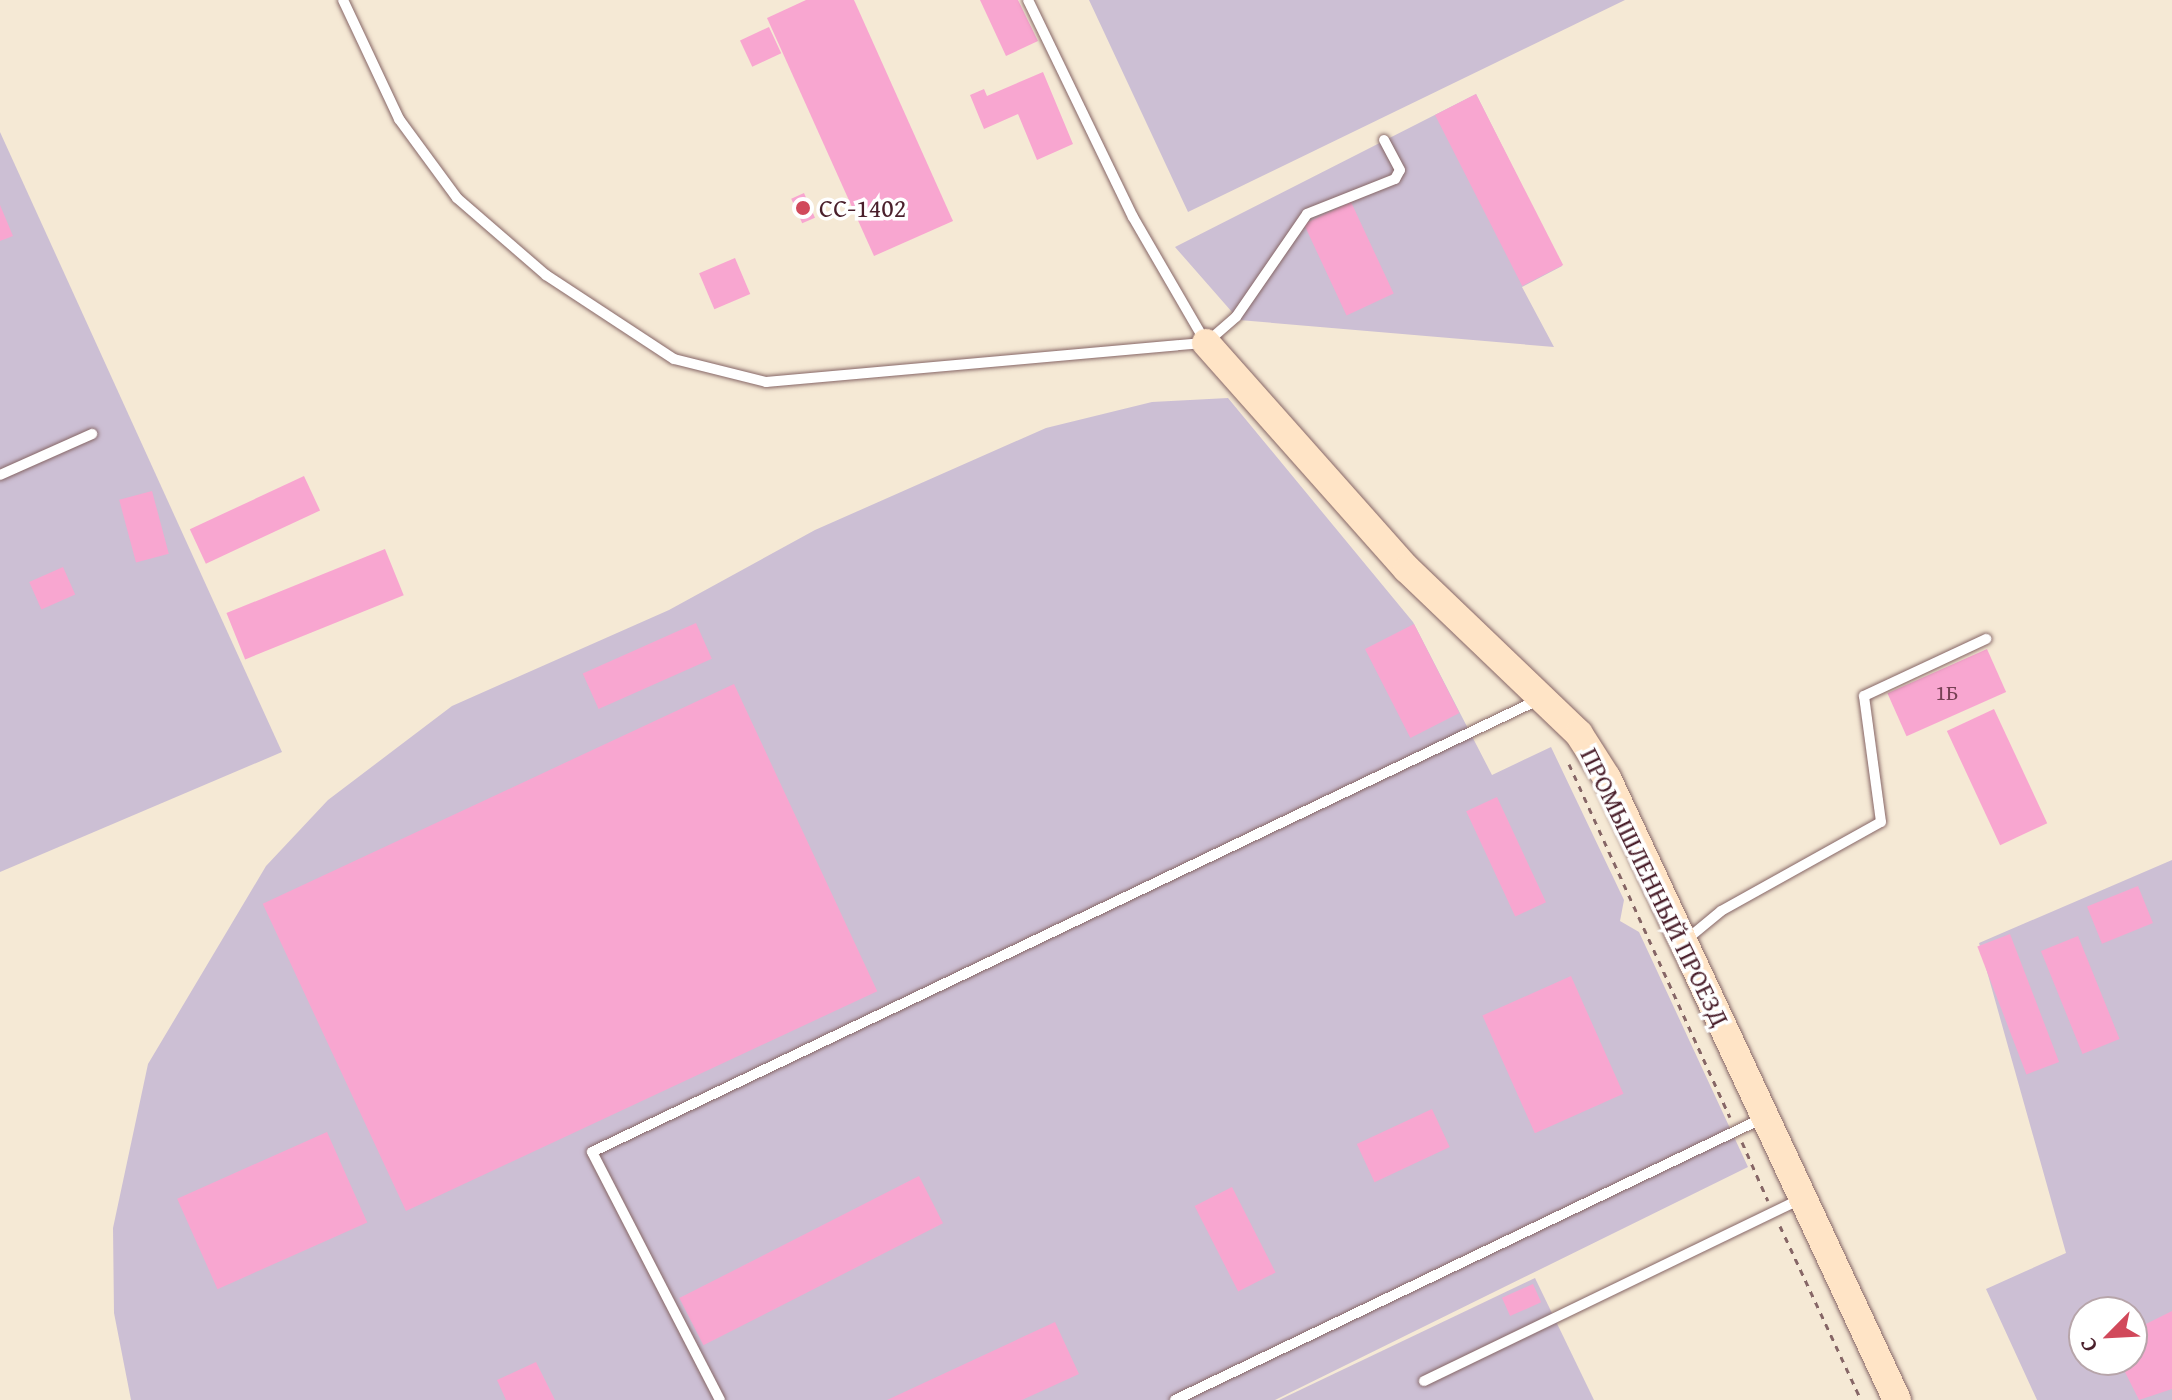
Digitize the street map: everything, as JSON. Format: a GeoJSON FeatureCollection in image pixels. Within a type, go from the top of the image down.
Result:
{"type":"FeatureCollection","features":[{"type":"Feature","properties":{"kind":"street","name":"ПРОМЫШЛЕННЫЙ ПРОЕЗД"},"geometry":{"type":"LineString","coordinates":[[1206,343],[1407,569],[1545,696],[1607,778],[1897,1400]]}},
{"type":"Feature","properties":{"kind":"lane"},"geometry":{"type":"LineString","coordinates":[[343,0],[399,119],[457,198],[546,275],[674,359],[766,382],[1206,343],[1236,317],[1307,214],[1395,179],[1400,170],[1384,140]]}},
{"type":"Feature","properties":{"kind":"lane"},"geometry":{"type":"LineString","coordinates":[[1028,0],[1133,217],[1206,343]]}},
{"type":"Feature","properties":{"kind":"lane"},"geometry":{"type":"LineString","coordinates":[[0,475],[92,434]]}},
{"type":"Feature","properties":{"kind":"lane"},"geometry":{"type":"LineString","coordinates":[[1685,941],[1721,911],[1881,822],[1864,696],[1986,639]]}},
{"type":"Feature","properties":{"kind":"lane"},"geometry":{"type":"LineString","coordinates":[[720,1400],[592,1152],[1545,696]]}},
{"type":"Feature","properties":{"kind":"lane"},"geometry":{"type":"LineString","coordinates":[[1175,1400],[1765,1117]]}},
{"type":"Feature","properties":{"kind":"lane"},"geometry":{"type":"LineString","coordinates":[[1424,1381],[1802,1199]]}},
{"type":"Feature","properties":{"kind":"path"},"geometry":{"type":"LineString","coordinates":[[1561,751],[1861,1400]]}},
{"type":"Feature","properties":{"kind":"shaded area"},"geometry":{"type":"Polygon","coordinates":[[[1089,0],[1625,0],[1188,212],[1089,0]]]}},
{"type":"Feature","properties":{"kind":"shaded area"},"geometry":{"type":"Polygon","coordinates":[[[1476,94],[1562,266],[1522,287],[1554,347],[1239,320],[1175,247],[1476,94]]]}},
{"type":"Feature","properties":{"kind":"shaded area"},"geometry":{"type":"Polygon","coordinates":[[[0,132],[282,752],[0,872],[0,132]]]}},
{"type":"Feature","properties":{"kind":"shaded area"},"geometry":{"type":"Polygon","coordinates":[[[1228,398],[1413,622],[1492,775],[1551,747],[1624,900],[1620,921],[1639,932],[1748,1167],[1275,1400],[131,1400],[114,1313],[113,1228],[148,1064],[266,866],[328,800],[452,706],[669,610],[815,530],[1046,428],[1152,402],[1228,398]]]}},
{"type":"Feature","properties":{"kind":"shaded area"},"geometry":{"type":"Polygon","coordinates":[[[2172,860],[2172,1400],[2037,1400],[1986,1289],[2066,1253],[1979,943],[2172,860]]]}},
{"type":"Feature","properties":{"kind":"shaded area"},"geometry":{"type":"Polygon","coordinates":[[[1535,1278],[1594,1400],[1279,1400],[1535,1278]]]}},
{"type":"Feature","properties":{"kind":"building"},"geometry":{"type":"Polygon","coordinates":[[[806,0],[854,0],[953,221],[874,256],[767,18],[806,0]]]}},
{"type":"Feature","properties":{"kind":"building"},"geometry":{"type":"Polygon","coordinates":[[[980,0],[1018,0],[1038,41],[1006,56],[980,0]]]}},
{"type":"Feature","properties":{"kind":"building"},"geometry":{"type":"Polygon","coordinates":[[[769,27],[781,53],[752,67],[740,41],[769,27]]]}},
{"type":"Feature","properties":{"kind":"building"},"geometry":{"type":"Polygon","coordinates":[[[1043,72],[1073,144],[1037,160],[1018,114],[984,129],[970,95],[984,89],[987,96],[1043,72]]]}},
{"type":"Feature","properties":{"kind":"building"},"geometry":{"type":"Polygon","coordinates":[[[1476,94],[1563,265],[1522,286],[1435,115],[1476,94]]]}},
{"type":"Feature","properties":{"kind":"building","name":"СС-1402"},"geometry":{"type":"Polygon","coordinates":[[[804,193],[815,218],[802,223],[791,199],[804,193]]]}},
{"type":"Feature","properties":{"kind":"building"},"geometry":{"type":"Polygon","coordinates":[[[1351,202],[1394,294],[1347,316],[1304,224],[1351,202]]]}},
{"type":"Feature","properties":{"kind":"building"},"geometry":{"type":"Polygon","coordinates":[[[0,205],[13,236],[0,241],[0,205]]]}},
{"type":"Feature","properties":{"kind":"building"},"geometry":{"type":"Polygon","coordinates":[[[735,258],[750,294],[714,309],[699,273],[735,258]]]}},
{"type":"Feature","properties":{"kind":"building"},"geometry":{"type":"Polygon","coordinates":[[[304,476],[320,510],[206,564],[190,529],[304,476]]]}},
{"type":"Feature","properties":{"kind":"building"},"geometry":{"type":"Polygon","coordinates":[[[152,491],[169,554],[136,563],[119,500],[152,491]]]}},
{"type":"Feature","properties":{"kind":"building"},"geometry":{"type":"Polygon","coordinates":[[[385,549],[404,595],[245,659],[226,613],[385,549]]]}},
{"type":"Feature","properties":{"kind":"building"},"geometry":{"type":"Polygon","coordinates":[[[63,567],[75,594],[41,609],[29,582],[63,567]]]}},
{"type":"Feature","properties":{"kind":"building"},"geometry":{"type":"Polygon","coordinates":[[[696,623],[712,659],[599,709],[583,673],[696,623]]]}},
{"type":"Feature","properties":{"kind":"building"},"geometry":{"type":"Polygon","coordinates":[[[1414,624],[1459,713],[1410,738],[1365,649],[1414,624]]]}},
{"type":"Feature","properties":{"kind":"building"},"geometry":{"type":"Polygon","coordinates":[[[1987,649],[2006,692],[1907,736],[1887,693],[1987,649]]]}},
{"type":"Feature","properties":{"kind":"building"},"geometry":{"type":"Polygon","coordinates":[[[734,684],[877,991],[406,1211],[263,904],[734,684]]]}},
{"type":"Feature","properties":{"kind":"building"},"geometry":{"type":"Polygon","coordinates":[[[1994,709],[2047,823],[2000,845],[1947,731],[1994,709]]]}},
{"type":"Feature","properties":{"kind":"building"},"geometry":{"type":"Polygon","coordinates":[[[1497,797],[1546,902],[1515,917],[1466,811],[1497,797]]]}},
{"type":"Feature","properties":{"kind":"building"},"geometry":{"type":"Polygon","coordinates":[[[2138,886],[2153,923],[2102,944],[2087,907],[2138,886]]]}},
{"type":"Feature","properties":{"kind":"building"},"geometry":{"type":"Polygon","coordinates":[[[2010,934],[2059,1062],[2026,1074],[1977,947],[2010,934]]]}},
{"type":"Feature","properties":{"kind":"building"},"geometry":{"type":"Polygon","coordinates":[[[2078,936],[2120,1039],[2082,1054],[2041,951],[2078,936]]]}},
{"type":"Feature","properties":{"kind":"building"},"geometry":{"type":"Polygon","coordinates":[[[1571,976],[1623,1094],[1535,1133],[1482,1015],[1571,976]]]}},
{"type":"Feature","properties":{"kind":"building"},"geometry":{"type":"Polygon","coordinates":[[[1432,1109],[1450,1147],[1375,1182],[1357,1144],[1432,1109]]]}},
{"type":"Feature","properties":{"kind":"building"},"geometry":{"type":"Polygon","coordinates":[[[327,1132],[367,1222],[217,1289],[177,1199],[327,1132]]]}},
{"type":"Feature","properties":{"kind":"building"},"geometry":{"type":"Polygon","coordinates":[[[919,1176],[943,1223],[703,1345],[679,1298],[919,1176]]]}},
{"type":"Feature","properties":{"kind":"building"},"geometry":{"type":"Polygon","coordinates":[[[1232,1187],[1276,1273],[1238,1292],[1195,1206],[1232,1187]]]}},
{"type":"Feature","properties":{"kind":"building"},"geometry":{"type":"Polygon","coordinates":[[[1533,1284],[1541,1302],[1510,1316],[1502,1298],[1533,1284]]]}},
{"type":"Feature","properties":{"kind":"building"},"geometry":{"type":"Polygon","coordinates":[[[2172,1311],[2172,1389],[2139,1400],[2127,1376],[2148,1376],[2148,1323],[2172,1311]]]}},
{"type":"Feature","properties":{"kind":"building"},"geometry":{"type":"Polygon","coordinates":[[[1055,1322],[1079,1374],[1022,1400],[887,1400],[1055,1322]]]}},
{"type":"Feature","properties":{"kind":"building"},"geometry":{"type":"Polygon","coordinates":[[[536,1362],[555,1400],[506,1400],[497,1380],[536,1362]]]}},
{"type":"Feature","properties":{"kind":"place","name":"СС-1402"},"geometry":{"type":"Point","coordinates":[803,208]}}]}
